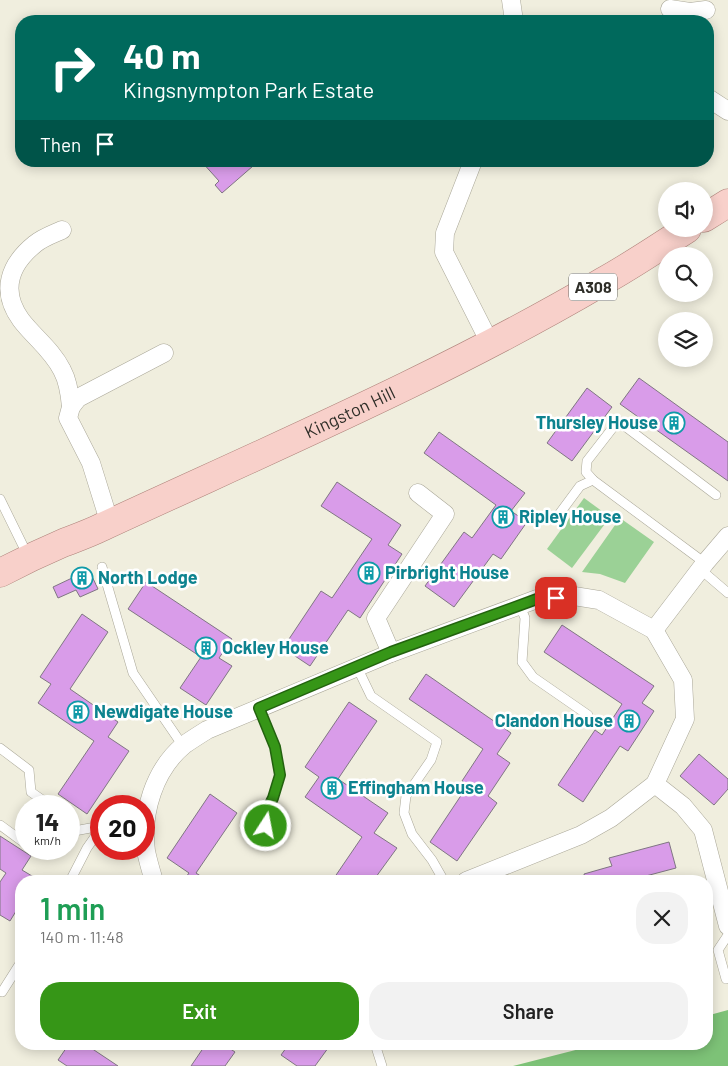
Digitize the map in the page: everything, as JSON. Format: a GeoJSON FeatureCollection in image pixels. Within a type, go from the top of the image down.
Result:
{"type":"FeatureCollection","features":[{"type":"Feature","properties":{"kind":"main road"},"geometry":{"type":"LineString","coordinates":[[713,212],[728,203]]}},
{"type":"Feature","properties":{"kind":"main road","name":"Kingston Hill"},"geometry":{"type":"LineString","coordinates":[[0,573],[29,558],[110,524],[318,428],[490,343],[602,283],[674,237]]}},
{"type":"Feature","properties":{"kind":"street"},"geometry":{"type":"LineString","coordinates":[[512,0],[513,15]]}},
{"type":"Feature","properties":{"kind":"street"},"geometry":{"type":"LineString","coordinates":[[670,9],[695,14]]}},
{"type":"Feature","properties":{"kind":"street"},"geometry":{"type":"LineString","coordinates":[[714,102],[728,111]]}},
{"type":"Feature","properties":{"kind":"street"},"geometry":{"type":"LineString","coordinates":[[471,167],[445,233],[444,252],[490,343]]}},
{"type":"Feature","properties":{"kind":"street"},"geometry":{"type":"LineString","coordinates":[[62,230],[36,243],[11,272],[4,287],[20,319],[47,348],[62,370],[70,395],[71,407],[68,418],[91,463],[110,524]]}},
{"type":"Feature","properties":{"kind":"street"},"geometry":{"type":"LineString","coordinates":[[71,407],[78,398],[164,353]]}},
{"type":"Feature","properties":{"kind":"street"},"geometry":{"type":"LineString","coordinates":[[391,652],[376,618],[445,514],[418,493]]}},
{"type":"Feature","properties":{"kind":"street"},"geometry":{"type":"LineString","coordinates":[[654,630],[702,566],[728,536]]}},
{"type":"Feature","properties":{"kind":"street"},"geometry":{"type":"LineString","coordinates":[[151,795],[166,767],[183,746],[207,730],[391,652],[537,599],[574,596],[599,600],[654,630],[683,680],[685,719],[655,784],[611,818],[581,835],[481,875]]}},
{"type":"Feature","properties":{"kind":"street"},"geometry":{"type":"LineString","coordinates":[[655,784],[683,806],[703,830],[710,875]]}},
{"type":"Feature","properties":{"kind":"street"},"geometry":{"type":"LineString","coordinates":[[148,860],[152,875]]}},
{"type":"Feature","properties":{"kind":"street"},"geometry":{"type":"LineString","coordinates":[[713,892],[728,926]]}},
{"type":"Feature","properties":{"kind":"lane"},"geometry":{"type":"LineString","coordinates":[[716,495],[618,421],[587,461],[586,472],[593,480],[702,566],[728,593]]}},
{"type":"Feature","properties":{"kind":"lane"},"geometry":{"type":"LineString","coordinates":[[560,513],[580,486],[593,480]]}},
{"type":"Feature","properties":{"kind":"lane"},"geometry":{"type":"LineString","coordinates":[[0,499],[29,558]]}},
{"type":"Feature","properties":{"kind":"lane"},"geometry":{"type":"LineString","coordinates":[[102,567],[133,673],[183,746]]}},
{"type":"Feature","properties":{"kind":"lane"},"geometry":{"type":"LineString","coordinates":[[520,606],[525,618],[522,662],[533,677],[588,715]]}},
{"type":"Feature","properties":{"kind":"lane"},"geometry":{"type":"LineString","coordinates":[[357,667],[371,696],[437,742],[431,760],[406,796],[404,813],[412,834],[432,860],[441,875]]}},
{"type":"Feature","properties":{"kind":"lane"},"geometry":{"type":"LineString","coordinates":[[259,708],[275,747],[280,775],[273,798],[264,816],[268,837]]}},
{"type":"Feature","properties":{"kind":"lane"},"geometry":{"type":"LineString","coordinates":[[0,748],[29,770],[31,792],[35,795]]}},
{"type":"Feature","properties":{"kind":"lane"},"geometry":{"type":"LineString","coordinates":[[0,825],[15,836]]}},
{"type":"Feature","properties":{"kind":"lane"},"geometry":{"type":"LineString","coordinates":[[73,875],[90,844]]}},
{"type":"Feature","properties":{"kind":"lane"},"geometry":{"type":"LineString","coordinates":[[726,979],[718,950],[728,935]]}},
{"type":"Feature","properties":{"kind":"lane"},"geometry":{"type":"LineString","coordinates":[[2,992],[15,971]]}},
{"type":"Feature","properties":{"kind":"lane"},"geometry":{"type":"LineString","coordinates":[[377,1050],[382,1066]]}},
{"type":"Feature","properties":{"kind":"green space"},"geometry":{"type":"Polygon","coordinates":[[[584,498],[610,517],[572,568],[547,549],[584,498]]]}},
{"type":"Feature","properties":{"kind":"green space"},"geometry":{"type":"Polygon","coordinates":[[[620,518],[654,542],[625,583],[600,574],[582,572],[620,518]]]}},
{"type":"Feature","properties":{"kind":"green space"},"geometry":{"type":"Polygon","coordinates":[[[728,1010],[728,1066],[513,1066],[576,1050],[713,1050],[713,1014],[728,1010]]]}},
{"type":"Feature","properties":{"kind":"building"},"geometry":{"type":"Polygon","coordinates":[[[206,167],[252,167],[222,193],[215,185],[219,181],[206,167]]]}},
{"type":"Feature","properties":{"kind":"building","name":"Thursley House"},"geometry":{"type":"Polygon","coordinates":[[[639,378],[728,442],[728,481],[620,404],[639,378]]]}},
{"type":"Feature","properties":{"kind":"building"},"geometry":{"type":"Polygon","coordinates":[[[587,388],[612,407],[572,461],[547,443],[587,388]]]}},
{"type":"Feature","properties":{"kind":"building","name":"Ripley House"},"geometry":{"type":"Polygon","coordinates":[[[439,432],[525,493],[511,511],[527,522],[501,559],[493,554],[454,607],[425,586],[464,532],[472,538],[496,505],[424,453],[439,432]]]}},
{"type":"Feature","properties":{"kind":"building","name":"Pirbright House"},"geometry":{"type":"Polygon","coordinates":[[[337,482],[401,525],[388,545],[402,554],[360,618],[348,610],[310,666],[283,648],[321,591],[332,598],[372,539],[321,506],[337,482]]]}},
{"type":"Feature","properties":{"kind":"building","name":"North Lodge"},"geometry":{"type":"Polygon","coordinates":[[[89,570],[98,589],[80,597],[76,590],[58,598],[53,587],[89,570]]]}},
{"type":"Feature","properties":{"kind":"building","name":"Ockley House"},"geometry":{"type":"Polygon","coordinates":[[[146,582],[232,639],[219,658],[232,666],[206,705],[180,688],[201,657],[128,609],[146,582]]]}},
{"type":"Feature","properties":{"kind":"building","name":"Newdigate House"},"geometry":{"type":"Polygon","coordinates":[[[82,614],[108,632],[70,689],[118,722],[108,737],[129,751],[100,795],[90,795],[90,810],[87,814],[80,809],[80,795],[58,794],[94,741],[38,703],[51,684],[40,677],[82,614]]]}},
{"type":"Feature","properties":{"kind":"building","name":"Clandon House"},"geometry":{"type":"Polygon","coordinates":[[[562,625],[654,686],[642,703],[654,711],[628,751],[620,746],[583,802],[558,785],[595,730],[602,735],[622,704],[544,652],[562,625]]]}},
{"type":"Feature","properties":{"kind":"building"},"geometry":{"type":"Polygon","coordinates":[[[426,674],[511,733],[497,754],[510,763],[488,796],[497,803],[457,861],[430,842],[468,785],[462,781],[483,749],[409,699],[426,674]]]}},
{"type":"Feature","properties":{"kind":"building","name":"Effingham House"},"geometry":{"type":"Polygon","coordinates":[[[349,702],[377,721],[338,779],[388,813],[374,833],[397,848],[377,875],[336,875],[362,837],[305,797],[319,777],[305,767],[349,702]]]}},
{"type":"Feature","properties":{"kind":"building"},"geometry":{"type":"Polygon","coordinates":[[[699,754],[728,779],[728,789],[714,805],[680,776],[699,754]]]}},
{"type":"Feature","properties":{"kind":"building"},"geometry":{"type":"Polygon","coordinates":[[[210,794],[237,813],[196,873],[199,875],[188,875],[189,873],[167,858],[210,794]]]}},
{"type":"Feature","properties":{"kind":"building"},"geometry":{"type":"Polygon","coordinates":[[[0,836],[15,846],[15,860],[28,860],[22,870],[30,875],[15,875],[15,913],[10,921],[0,915],[0,882],[6,873],[0,869],[0,836]]]}},
{"type":"Feature","properties":{"kind":"building"},"geometry":{"type":"Polygon","coordinates":[[[669,842],[676,868],[650,875],[584,875],[612,866],[609,858],[669,842]]]}},
{"type":"Feature","properties":{"kind":"building"},"geometry":{"type":"Polygon","coordinates":[[[65,1050],[94,1050],[118,1066],[67,1066],[58,1060],[65,1050]]]}},
{"type":"Feature","properties":{"kind":"building"},"geometry":{"type":"Polygon","coordinates":[[[202,1050],[232,1050],[235,1052],[225,1066],[191,1066],[202,1050]]]}},
{"type":"Feature","properties":{"kind":"building"},"geometry":{"type":"Polygon","coordinates":[[[285,1050],[327,1050],[315,1066],[297,1066],[281,1055],[285,1050]]]}},
{"type":"Feature","properties":{"kind":"place","name":"Thursley House"},"geometry":{"type":"Point","coordinates":[674,423]}},
{"type":"Feature","properties":{"kind":"place","name":"Ripley House"},"geometry":{"type":"Point","coordinates":[503,517]}},
{"type":"Feature","properties":{"kind":"place","name":"Pirbright House"},"geometry":{"type":"Point","coordinates":[369,573]}},
{"type":"Feature","properties":{"kind":"place","name":"North Lodge"},"geometry":{"type":"Point","coordinates":[82,578]}},
{"type":"Feature","properties":{"kind":"place","name":"Ockley House"},"geometry":{"type":"Point","coordinates":[206,648]}},
{"type":"Feature","properties":{"kind":"place","name":"Newdigate House"},"geometry":{"type":"Point","coordinates":[78,712]}},
{"type":"Feature","properties":{"kind":"place","name":"Clandon House"},"geometry":{"type":"Point","coordinates":[629,721]}},
{"type":"Feature","properties":{"kind":"place","name":"Effingham House"},"geometry":{"type":"Point","coordinates":[332,788]}},
{"type":"Feature","properties":{"kind":"route"},"geometry":{"type":"LineString","coordinates":[[266,826],[264,816],[273,798],[280,775],[275,747],[259,708],[391,652],[537,599],[556,598]]}}]}
